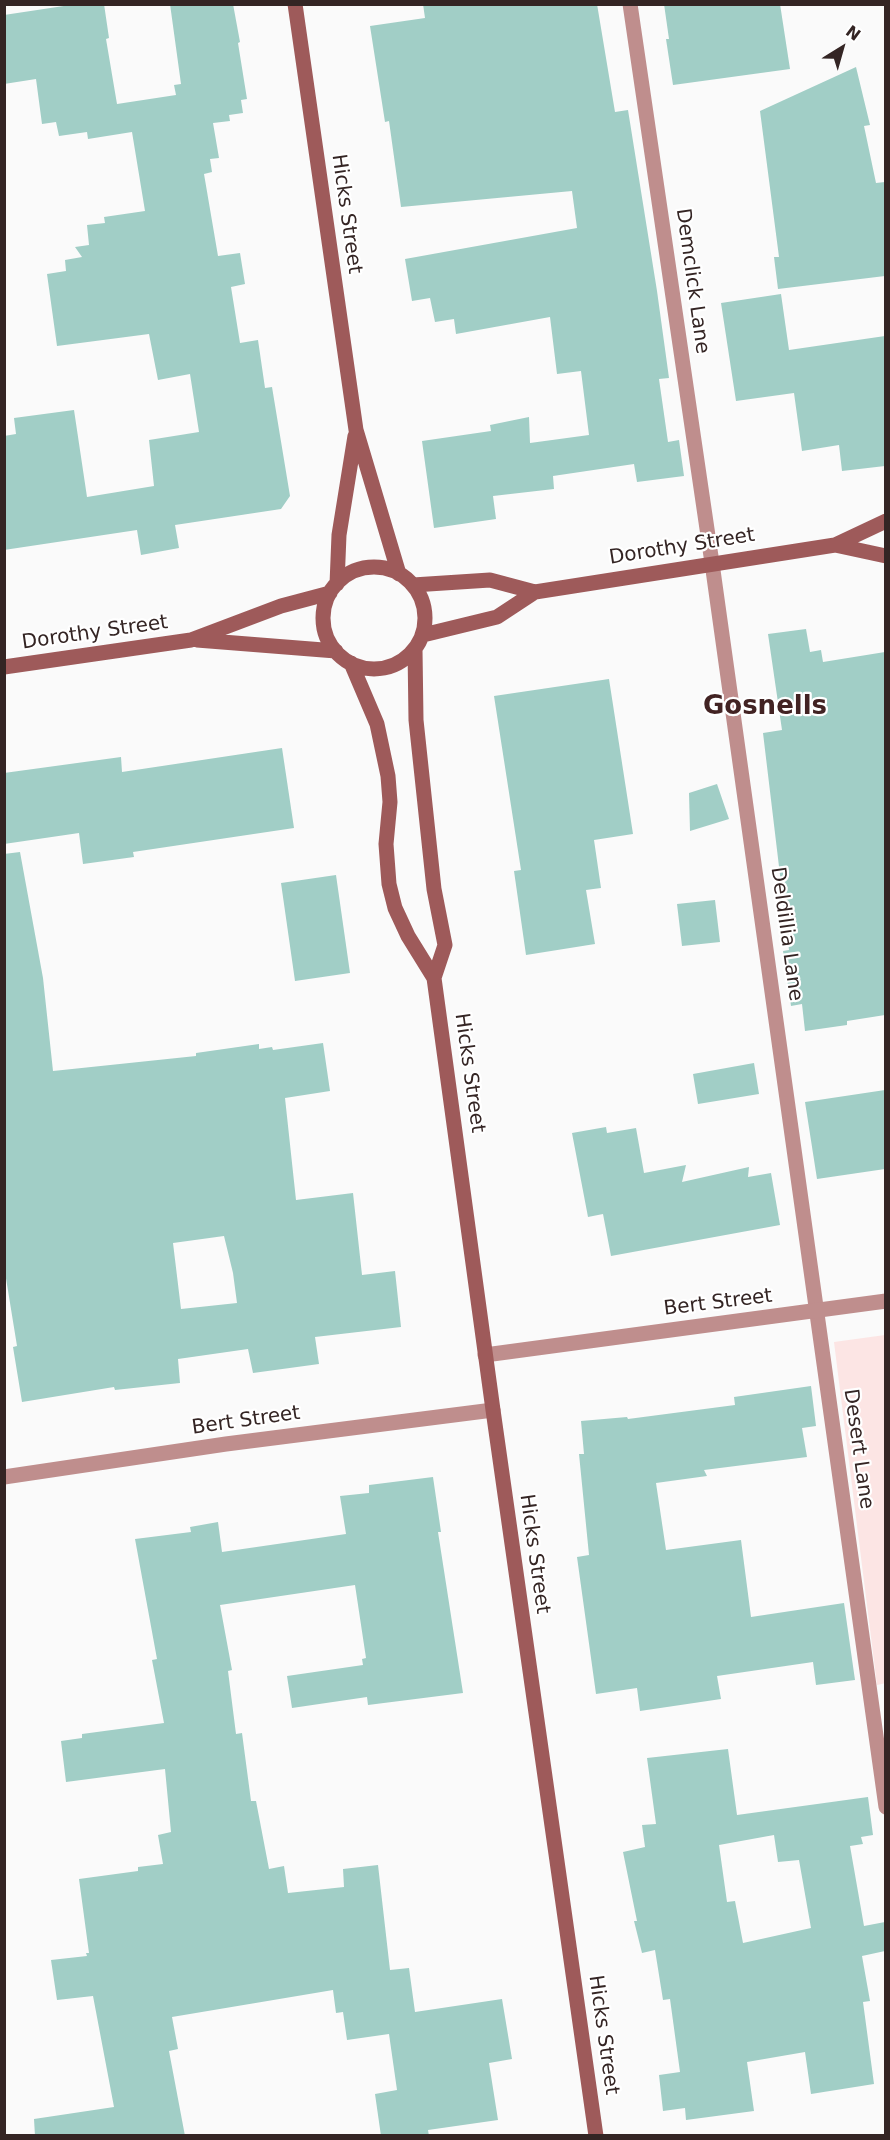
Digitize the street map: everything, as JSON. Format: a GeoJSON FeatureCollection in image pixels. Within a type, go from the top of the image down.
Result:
{"type":"FeatureCollection","features":[{"type":"Feature","properties":{"kind":"main road","name":"Hicks Street"},"geometry":{"type":"LineString","coordinates":[[295,4],[356,430],[399,574]]}},
{"type":"Feature","properties":{"kind":"main road","name":"Hicks Street"},"geometry":{"type":"LineString","coordinates":[[333,588],[356,430]]}},
{"type":"Feature","properties":{"kind":"main road","name":"Dorothy Street"},"geometry":{"type":"LineString","coordinates":[[413,585],[490,580],[535,591],[835,545],[885,521]]}},
{"type":"Feature","properties":{"kind":"main road","name":"Dorothy Street"},"geometry":{"type":"LineString","coordinates":[[835,545],[885,556]]}},
{"type":"Feature","properties":{"kind":"main road"},"geometry":{"type":"LineString","coordinates":[[366,567],[383,568],[399,574],[413,585],[422,600],[425,617],[423,634],[415,649],[393,666],[379,669],[364,668],[351,663],[336,651],[328,638],[324,623],[324,608],[333,588],[350,573],[366,567]]}},
{"type":"Feature","properties":{"kind":"main road","name":"Dorothy Street"},"geometry":{"type":"LineString","coordinates":[[4,667],[191,640],[333,588]]}},
{"type":"Feature","properties":{"kind":"main road","name":"Dorothy Street"},"geometry":{"type":"LineString","coordinates":[[423,634],[497,617],[535,591]]}},
{"type":"Feature","properties":{"kind":"main road","name":"Dorothy Street"},"geometry":{"type":"LineString","coordinates":[[191,640],[336,651]]}},
{"type":"Feature","properties":{"kind":"main road","name":"Hicks Street"},"geometry":{"type":"LineString","coordinates":[[415,649],[416,720],[434,889],[445,945],[434,978]]}},
{"type":"Feature","properties":{"kind":"main road","name":"Hicks Street"},"geometry":{"type":"LineString","coordinates":[[351,663],[377,724],[388,776],[390,802],[386,844],[389,884],[395,908],[408,936],[434,978],[596,2136]]}},
{"type":"Feature","properties":{"kind":"street","name":"Demclick Lane"},"geometry":{"type":"LineString","coordinates":[[630,4],[712,563]]}},
{"type":"Feature","properties":{"kind":"street","name":"Deldillia Lane"},"geometry":{"type":"LineString","coordinates":[[712,563],[818,1311]]}},
{"type":"Feature","properties":{"kind":"street","name":"Bert Street"},"geometry":{"type":"LineString","coordinates":[[485,1355],[885,1301]]}},
{"type":"Feature","properties":{"kind":"street","name":"Desert Lane"},"geometry":{"type":"LineString","coordinates":[[818,1311],[885,1807]]}},
{"type":"Feature","properties":{"kind":"street","name":"Bert Street"},"geometry":{"type":"LineString","coordinates":[[4,1477],[493,1410]]}},
{"type":"Feature","properties":{"kind":"shaded area"},"geometry":{"type":"Polygon","coordinates":[[[885,1335],[886,1683],[877,1685],[834,1342],[885,1335]]]}},
{"type":"Feature","properties":{"kind":"building"},"geometry":{"type":"Polygon","coordinates":[[[77,4],[104,4],[109,38],[106,39],[117,104],[176,95],[174,85],[181,84],[170,4],[233,4],[247,99],[241,100],[243,113],[229,115],[230,121],[213,123],[219,158],[210,159],[212,172],[204,174],[218,256],[240,253],[245,284],[231,287],[240,343],[258,340],[265,388],[272,387],[290,496],[281,509],[175,525],[179,548],[141,555],[137,530],[4,550],[4,436],[16,434],[14,418],[74,410],[87,497],[154,486],[149,440],[199,432],[190,374],[158,380],[149,334],[57,346],[47,274],[66,271],[65,260],[82,257],[75,247],[89,245],[87,225],[105,223],[104,217],[145,211],[132,132],[88,139],[87,132],[59,136],[56,122],[42,124],[36,79],[4,84],[4,15],[77,4]]]}},
{"type":"Feature","properties":{"kind":"building"},"geometry":{"type":"Polygon","coordinates":[[[423,4],[597,4],[615,112],[628,110],[669,378],[659,379],[668,442],[679,440],[684,476],[637,482],[634,464],[553,476],[554,489],[493,496],[496,519],[434,528],[422,441],[491,431],[490,425],[529,417],[530,443],[589,435],[581,371],[557,374],[550,317],[456,334],[454,319],[435,322],[430,298],[412,301],[405,259],[577,228],[572,191],[401,207],[389,121],[385,122],[370,26],[425,18],[423,4]]]}},
{"type":"Feature","properties":{"kind":"building"},"geometry":{"type":"Polygon","coordinates":[[[664,4],[780,4],[790,69],[673,85],[666,39],[669,39],[664,4]]]}},
{"type":"Feature","properties":{"kind":"building"},"geometry":{"type":"Polygon","coordinates":[[[856,67],[870,125],[864,126],[876,183],[885,182],[885,276],[778,289],[774,257],[779,257],[760,111],[856,67]]]}},
{"type":"Feature","properties":{"kind":"building"},"geometry":{"type":"Polygon","coordinates":[[[781,294],[789,350],[885,336],[885,466],[842,471],[839,445],[802,451],[794,393],[736,401],[721,303],[781,294]]]}},
{"type":"Feature","properties":{"kind":"building"},"geometry":{"type":"Polygon","coordinates":[[[806,629],[810,652],[821,650],[823,662],[885,652],[885,1015],[847,1021],[847,1025],[805,1031],[802,1004],[791,1006],[783,951],[789,950],[763,733],[782,730],[768,634],[806,629]]]}},
{"type":"Feature","properties":{"kind":"building"},"geometry":{"type":"Polygon","coordinates":[[[609,679],[633,834],[594,840],[601,888],[586,890],[595,944],[526,955],[514,871],[521,870],[494,696],[609,679]]]}},
{"type":"Feature","properties":{"kind":"building"},"geometry":{"type":"Polygon","coordinates":[[[282,748],[294,828],[133,852],[134,857],[83,864],[79,833],[4,844],[4,773],[121,757],[122,772],[282,748]]]}},
{"type":"Feature","properties":{"kind":"building"},"geometry":{"type":"Polygon","coordinates":[[[717,784],[729,819],[690,831],[689,793],[717,784]]]}},
{"type":"Feature","properties":{"kind":"building"},"geometry":{"type":"Polygon","coordinates":[[[20,852],[43,978],[53,1071],[196,1056],[196,1053],[259,1044],[259,1049],[272,1047],[273,1050],[323,1043],[330,1091],[285,1098],[296,1200],[353,1193],[362,1275],[395,1271],[401,1327],[315,1337],[319,1364],[253,1373],[248,1349],[178,1359],[180,1383],[115,1390],[114,1387],[22,1402],[13,1347],[17,1346],[4,1266],[4,854],[20,852]],[[224,1236],[173,1243],[181,1309],[237,1303],[224,1236]]]}},
{"type":"Feature","properties":{"kind":"building"},"geometry":{"type":"Polygon","coordinates":[[[336,875],[350,973],[295,981],[281,883],[336,875]]]}},
{"type":"Feature","properties":{"kind":"building"},"geometry":{"type":"Polygon","coordinates":[[[715,900],[720,942],[682,946],[677,904],[715,900]]]}},
{"type":"Feature","properties":{"kind":"building"},"geometry":{"type":"Polygon","coordinates":[[[754,1063],[759,1094],[698,1104],[693,1074],[754,1063]]]}},
{"type":"Feature","properties":{"kind":"building"},"geometry":{"type":"Polygon","coordinates":[[[885,1090],[885,1169],[817,1179],[805,1102],[885,1090]]]}},
{"type":"Feature","properties":{"kind":"building"},"geometry":{"type":"Polygon","coordinates":[[[606,1127],[607,1133],[636,1128],[644,1173],[686,1165],[682,1182],[749,1167],[748,1177],[771,1173],[780,1225],[611,1256],[603,1214],[588,1217],[572,1133],[606,1127]]]}},
{"type":"Feature","properties":{"kind":"building"},"geometry":{"type":"Polygon","coordinates":[[[811,1386],[816,1426],[802,1428],[807,1457],[704,1470],[707,1476],[656,1483],[666,1550],[741,1540],[751,1617],[844,1603],[855,1680],[816,1685],[813,1662],[717,1676],[721,1699],[640,1711],[637,1688],[596,1694],[577,1557],[589,1555],[579,1454],[584,1454],[581,1421],[627,1417],[628,1419],[735,1405],[734,1397],[811,1386]]]}},
{"type":"Feature","properties":{"kind":"building"},"geometry":{"type":"Polygon","coordinates":[[[433,1477],[441,1532],[438,1532],[463,1693],[368,1705],[367,1697],[292,1708],[287,1676],[363,1665],[362,1659],[366,1658],[355,1585],[220,1605],[232,1670],[228,1671],[236,1734],[242,1733],[251,1801],[256,1801],[269,1869],[284,1866],[288,1893],[344,1887],[343,1869],[378,1865],[390,1970],[409,1968],[415,2012],[502,1999],[512,2059],[489,2063],[498,2120],[428,2130],[429,2136],[381,2136],[375,2094],[397,2090],[389,2034],[347,2040],[343,2012],[336,2013],[333,1990],[172,2017],[178,2049],[169,2051],[185,2136],[35,2136],[34,2119],[114,2107],[93,1996],[57,2000],[51,1960],[87,1956],[86,1953],[89,1953],[79,1879],[138,1871],[138,1867],[163,1864],[158,1835],[171,1832],[165,1769],[66,1782],[61,1741],[82,1738],[82,1734],[164,1723],[152,1660],[157,1659],[135,1539],[191,1532],[190,1527],[218,1522],[222,1552],[346,1534],[340,1496],[369,1493],[369,1485],[433,1477]]]}},
{"type":"Feature","properties":{"kind":"building"},"geometry":{"type":"Polygon","coordinates":[[[728,1749],[737,1815],[868,1797],[873,1835],[861,1837],[863,1844],[850,1846],[864,1926],[885,1922],[885,1951],[862,1956],[870,2001],[863,2002],[874,2084],[811,2094],[805,2052],[747,2062],[754,2111],[686,2120],[685,2108],[663,2111],[659,2075],[680,2072],[670,1999],[663,2000],[655,1950],[642,1953],[634,1921],[637,1921],[623,1852],[645,1847],[642,1825],[656,1824],[647,1758],[728,1749]],[[774,1835],[719,1845],[727,1902],[735,1901],[743,1943],[811,1928],[799,1860],[778,1862],[774,1835]]]}},
{"type":"Feature","properties":{"kind":"district","name":"Gosnells"},"geometry":{"type":"Point","coordinates":[765,707]}}]}
